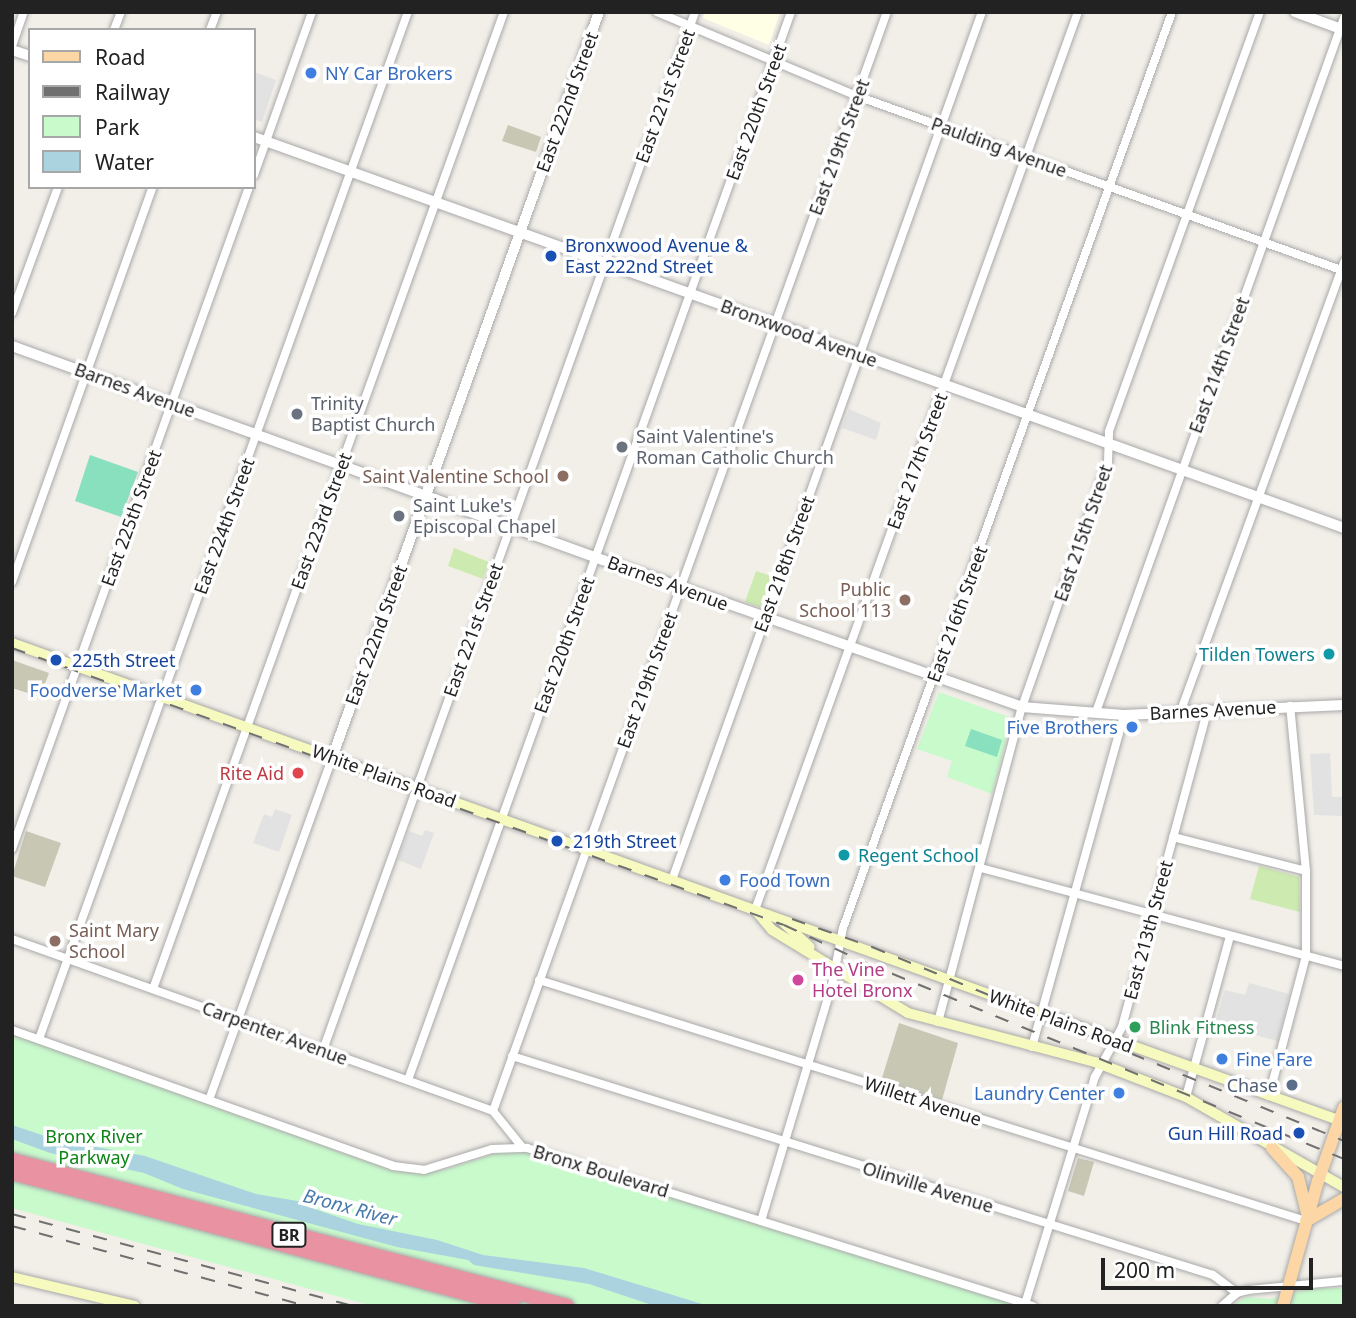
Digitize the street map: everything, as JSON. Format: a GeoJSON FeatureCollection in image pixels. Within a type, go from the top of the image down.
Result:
{"type":"FeatureCollection","features":[{"type":"Feature","properties":{"kind":"highway","name":"BR"},"geometry":{"type":"LineString","coordinates":[[12,1160],[281,1233],[567,1306]]}},
{"type":"Feature","properties":{"kind":"highway","name":"BR"},"geometry":{"type":"LineString","coordinates":[[12,1173],[514,1306]]}},
{"type":"Feature","properties":{"kind":"main road","name":"White Plains Road"},"geometry":{"type":"LineString","coordinates":[[12,643],[1342,1121]]}},
{"type":"Feature","properties":{"kind":"main road","name":"White Plains Road"},"geometry":{"type":"LineString","coordinates":[[755,910],[772,930],[822,958],[901,1009],[938,1022],[1101,1064],[1186,1097],[1344,1187]]}},
{"type":"Feature","properties":{"kind":"main road","name":"White Plains Road"},"geometry":{"type":"LineString","coordinates":[[779,918],[822,958]]}},
{"type":"Feature","properties":{"kind":"main road"},"geometry":{"type":"LineString","coordinates":[[1283,1306],[1320,1174],[1342,1121],[1344,1107]]}},
{"type":"Feature","properties":{"kind":"main road"},"geometry":{"type":"LineString","coordinates":[[1272,1148],[1298,1177],[1307,1219]]}},
{"type":"Feature","properties":{"kind":"main road"},"geometry":{"type":"LineString","coordinates":[[1307,1219],[1344,1199]]}},
{"type":"Feature","properties":{"kind":"main road"},"geometry":{"type":"LineString","coordinates":[[12,1277],[135,1306]]}},
{"type":"Feature","properties":{"kind":"street"},"geometry":{"type":"LineString","coordinates":[[24,12],[12,48],[28,55]]}},
{"type":"Feature","properties":{"kind":"street"},"geometry":{"type":"LineString","coordinates":[[256,169],[312,12]]}},
{"type":"Feature","properties":{"kind":"street","name":"East 224th Street"},"geometry":{"type":"LineString","coordinates":[[39,1039],[408,12]]}},
{"type":"Feature","properties":{"kind":"street","name":"East 223rd Street"},"geometry":{"type":"LineString","coordinates":[[153,989],[504,12]]}},
{"type":"Feature","properties":{"kind":"street","name":"East 222nd Street"},"geometry":{"type":"LineString","coordinates":[[209,1100],[599,12]]}},
{"type":"Feature","properties":{"kind":"street","name":"Paulding Avenue"},"geometry":{"type":"LineString","coordinates":[[657,12],[857,96],[1263,243],[1343,268]]}},
{"type":"Feature","properties":{"kind":"street","name":"East 221st Street"},"geometry":{"type":"LineString","coordinates":[[323,1050],[695,12]]}},
{"type":"Feature","properties":{"kind":"street","name":"East 220th Street"},"geometry":{"type":"LineString","coordinates":[[408,1080],[791,12]]}},
{"type":"Feature","properties":{"kind":"street","name":"East 219th Street"},"geometry":{"type":"LineString","coordinates":[[493,1111],[887,12]]}},
{"type":"Feature","properties":{"kind":"street","name":"East 218th Street"},"geometry":{"type":"LineString","coordinates":[[671,880],[982,12]]}},
{"type":"Feature","properties":{"kind":"street","name":"East 217th Street"},"geometry":{"type":"LineString","coordinates":[[755,910],[1078,12]]}},
{"type":"Feature","properties":{"kind":"street","name":"East 216th Street"},"geometry":{"type":"LineString","coordinates":[[761,1221],[836,967],[840,941],[1172,12]]}},
{"type":"Feature","properties":{"kind":"street","name":"East 215th Street"},"geometry":{"type":"LineString","coordinates":[[938,1022],[1022,707],[1108,462],[1111,445],[1109,431],[1259,12]]}},
{"type":"Feature","properties":{"kind":"street"},"geometry":{"type":"LineString","coordinates":[[1295,12],[1343,25]]}},
{"type":"Feature","properties":{"kind":"street","name":"East 214th Street"},"geometry":{"type":"LineString","coordinates":[[1096,712],[1343,25]]}},
{"type":"Feature","properties":{"kind":"street","name":"Bronxwood Avenue"},"geometry":{"type":"LineString","coordinates":[[256,138],[1344,528]]}},
{"type":"Feature","properties":{"kind":"street"},"geometry":{"type":"LineString","coordinates":[[12,313],[57,189]]}},
{"type":"Feature","properties":{"kind":"street"},"geometry":{"type":"LineString","coordinates":[[12,582],[152,189]]}},
{"type":"Feature","properties":{"kind":"street","name":"East 225th Street"},"geometry":{"type":"LineString","coordinates":[[12,849],[248,189]]}},
{"type":"Feature","properties":{"kind":"street"},"geometry":{"type":"LineString","coordinates":[[1180,713],[1343,268]]}},
{"type":"Feature","properties":{"kind":"street","name":"Barnes Avenue"},"geometry":{"type":"LineString","coordinates":[[12,346],[765,618],[1022,707],[1124,715],[1344,705]]}},
{"type":"Feature","properties":{"kind":"street"},"geometry":{"type":"LineString","coordinates":[[1269,1096],[1306,956],[1306,871],[1290,706]]}},
{"type":"Feature","properties":{"kind":"street","name":"East 213th Street"},"geometry":{"type":"LineString","coordinates":[[1029,1305],[1050,1225],[1101,1064],[1122,1027],[1207,711]]}},
{"type":"Feature","properties":{"kind":"street"},"geometry":{"type":"LineString","coordinates":[[1032,1047],[1124,715]]}},
{"type":"Feature","properties":{"kind":"street"},"geometry":{"type":"LineString","coordinates":[[1173,837],[1306,871]]}},
{"type":"Feature","properties":{"kind":"street"},"geometry":{"type":"LineString","coordinates":[[981,868],[1344,966]]}},
{"type":"Feature","properties":{"kind":"street"},"geometry":{"type":"LineString","coordinates":[[1186,1097],[1230,936]]}},
{"type":"Feature","properties":{"kind":"street","name":"Carpenter Avenue"},"geometry":{"type":"LineString","coordinates":[[12,939],[493,1111]]}},
{"type":"Feature","properties":{"kind":"street","name":"Willett Avenue"},"geometry":{"type":"LineString","coordinates":[[539,980],[1073,1149],[1307,1219]]}},
{"type":"Feature","properties":{"kind":"street","name":"Bronx Boulevard"},"geometry":{"type":"LineString","coordinates":[[12,1030],[406,1169],[435,1168],[492,1149],[522,1147],[1029,1305]]}},
{"type":"Feature","properties":{"kind":"street","name":"Olinville Avenue"},"geometry":{"type":"LineString","coordinates":[[512,1056],[1218,1277],[1237,1293]]}},
{"type":"Feature","properties":{"kind":"street"},"geometry":{"type":"LineString","coordinates":[[493,1111],[522,1147]]}},
{"type":"Feature","properties":{"kind":"street"},"geometry":{"type":"LineString","coordinates":[[1222,1306],[1237,1293],[1344,1281]]}},
{"type":"Feature","properties":{"kind":"shaded area"},"geometry":{"type":"Polygon","coordinates":[[[705,12],[780,12],[769,45],[703,18],[705,12]]]}},
{"type":"Feature","properties":{"kind":"shaded area"},"geometry":{"type":"Polygon","coordinates":[[[256,73],[276,80],[262,122],[256,120],[256,73]]]}},
{"type":"Feature","properties":{"kind":"shaded area"},"geometry":{"type":"Polygon","coordinates":[[[508,125],[541,137],[536,152],[502,141],[508,125]]]}},
{"type":"Feature","properties":{"kind":"shaded area"},"geometry":{"type":"Polygon","coordinates":[[[849,409],[881,423],[876,440],[842,428],[849,409]]]}},
{"type":"Feature","properties":{"kind":"shaded area"},"geometry":{"type":"Polygon","coordinates":[[[12,660],[49,673],[40,697],[12,688],[12,660]]]}},
{"type":"Feature","properties":{"kind":"shaded area"},"geometry":{"type":"Polygon","coordinates":[[[1330,753],[1332,797],[1344,797],[1344,816],[1314,815],[1310,754],[1330,753]]]}},
{"type":"Feature","properties":{"kind":"shaded area"},"geometry":{"type":"Polygon","coordinates":[[[275,809],[292,815],[279,852],[253,843],[264,814],[272,817],[275,809]]]}},
{"type":"Feature","properties":{"kind":"shaded area"},"geometry":{"type":"Polygon","coordinates":[[[425,830],[434,833],[421,869],[398,860],[409,831],[422,836],[425,830]]]}},
{"type":"Feature","properties":{"kind":"shaded area"},"geometry":{"type":"Polygon","coordinates":[[[26,831],[61,843],[45,887],[12,876],[26,831]]]}},
{"type":"Feature","properties":{"kind":"shaded area"},"geometry":{"type":"Polygon","coordinates":[[[1249,983],[1289,994],[1278,1041],[1215,1024],[1225,990],[1245,995],[1249,983]]]}},
{"type":"Feature","properties":{"kind":"shaded area"},"geometry":{"type":"Polygon","coordinates":[[[899,1023],[958,1043],[942,1100],[881,1081],[899,1023]]]}},
{"type":"Feature","properties":{"kind":"shaded area"},"geometry":{"type":"Polygon","coordinates":[[[1078,1158],[1094,1162],[1084,1196],[1068,1191],[1078,1158]]]}},
{"type":"Feature","properties":{"kind":"green space"},"geometry":{"type":"Polygon","coordinates":[[[90,455],[138,472],[121,517],[75,501],[90,455]]]}},
{"type":"Feature","properties":{"kind":"green space"},"geometry":{"type":"Polygon","coordinates":[[[454,548],[489,562],[483,579],[448,566],[454,548]]]}},
{"type":"Feature","properties":{"kind":"green space"},"geometry":{"type":"Polygon","coordinates":[[[756,571],[771,576],[760,607],[745,602],[756,571]]]}},
{"type":"Feature","properties":{"kind":"green space"},"geometry":{"type":"Polygon","coordinates":[[[939,692],[1012,718],[992,794],[947,777],[952,761],[917,749],[939,692]]]}},
{"type":"Feature","properties":{"kind":"green space"},"geometry":{"type":"Polygon","coordinates":[[[971,729],[1002,740],[997,757],[965,746],[971,729]]]}},
{"type":"Feature","properties":{"kind":"green space"},"geometry":{"type":"Polygon","coordinates":[[[1259,866],[1299,877],[1300,912],[1250,899],[1259,866]]]}},
{"type":"Feature","properties":{"kind":"green space","name":"Bronx River Parkway"},"geometry":{"type":"Polygon","coordinates":[[[12,1034],[382,1167],[418,1174],[443,1170],[500,1152],[529,1153],[1020,1306],[373,1306],[12,1208],[12,1034]]]}},
{"type":"Feature","properties":{"kind":"green space"},"geometry":{"type":"Polygon","coordinates":[[[1311,1288],[1344,1288],[1344,1306],[1232,1306],[1246,1297],[1270,1299],[1311,1288]]]}},
{"type":"Feature","properties":{"kind":"water"},"geometry":{"type":"Polygon","coordinates":[[[12,1125],[54,1139],[145,1156],[256,1194],[303,1202],[306,1206],[358,1224],[437,1240],[483,1255],[584,1268],[709,1306],[655,1306],[589,1284],[474,1265],[468,1260],[397,1247],[183,1189],[144,1173],[50,1153],[12,1139],[12,1125]]]}},
{"type":"Feature","properties":{"kind":"railway"},"geometry":{"type":"LineString","coordinates":[[12,648],[784,925],[866,963],[1344,1159]]}},
{"type":"Feature","properties":{"kind":"railway"},"geometry":{"type":"LineString","coordinates":[[792,919],[872,947],[1344,1141]]}},
{"type":"Feature","properties":{"kind":"railway"},"geometry":{"type":"LineString","coordinates":[[12,1214],[354,1306]]}},
{"type":"Feature","properties":{"kind":"railway"},"geometry":{"type":"LineString","coordinates":[[12,1226],[307,1306]]}},
{"type":"Feature","properties":{"kind":"place","name":"NY Car Brokers"},"geometry":{"type":"Point","coordinates":[311,73]}},
{"type":"Feature","properties":{"kind":"place","name":"Bronxwood Avenue & East 222nd Street"},"geometry":{"type":"Point","coordinates":[551,256]}},
{"type":"Feature","properties":{"kind":"place","name":"Trinity Baptist Church"},"geometry":{"type":"Point","coordinates":[297,414]}},
{"type":"Feature","properties":{"kind":"place","name":"Saint Valentine's Roman Catholic Church"},"geometry":{"type":"Point","coordinates":[622,447]}},
{"type":"Feature","properties":{"kind":"place","name":"Saint Valentine School"},"geometry":{"type":"Point","coordinates":[563,476]}},
{"type":"Feature","properties":{"kind":"place","name":"Saint Luke's Episcopal Chapel"},"geometry":{"type":"Point","coordinates":[399,516]}},
{"type":"Feature","properties":{"kind":"place","name":"Public School 113"},"geometry":{"type":"Point","coordinates":[905,600]}},
{"type":"Feature","properties":{"kind":"place","name":"Tilden Towers"},"geometry":{"type":"Point","coordinates":[1329,654]}},
{"type":"Feature","properties":{"kind":"place","name":"225th Street"},"geometry":{"type":"Point","coordinates":[56,660]}},
{"type":"Feature","properties":{"kind":"place","name":"Foodverse Market"},"geometry":{"type":"Point","coordinates":[196,690]}},
{"type":"Feature","properties":{"kind":"place","name":"Five Brothers"},"geometry":{"type":"Point","coordinates":[1132,727]}},
{"type":"Feature","properties":{"kind":"place","name":"Rite Aid"},"geometry":{"type":"Point","coordinates":[298,773]}},
{"type":"Feature","properties":{"kind":"place","name":"219th Street"},"geometry":{"type":"Point","coordinates":[557,841]}},
{"type":"Feature","properties":{"kind":"place","name":"Regent School"},"geometry":{"type":"Point","coordinates":[844,855]}},
{"type":"Feature","properties":{"kind":"place","name":"Food Town"},"geometry":{"type":"Point","coordinates":[725,880]}},
{"type":"Feature","properties":{"kind":"place","name":"Saint Mary School"},"geometry":{"type":"Point","coordinates":[55,941]}},
{"type":"Feature","properties":{"kind":"place","name":"The Vine Hotel Bronx"},"geometry":{"type":"Point","coordinates":[798,980]}},
{"type":"Feature","properties":{"kind":"place","name":"Blink Fitness"},"geometry":{"type":"Point","coordinates":[1135,1027]}},
{"type":"Feature","properties":{"kind":"place","name":"Fine Fare"},"geometry":{"type":"Point","coordinates":[1222,1059]}},
{"type":"Feature","properties":{"kind":"place","name":"Chase"},"geometry":{"type":"Point","coordinates":[1292,1085]}},
{"type":"Feature","properties":{"kind":"place","name":"Laundry Center"},"geometry":{"type":"Point","coordinates":[1119,1093]}},
{"type":"Feature","properties":{"kind":"place","name":"Gun Hill Road"},"geometry":{"type":"Point","coordinates":[1299,1133]}},
{"type":"Feature","properties":{"kind":"water label","name":"Bronx River"},"geometry":{"type":"Point","coordinates":[350,1208]}}]}
